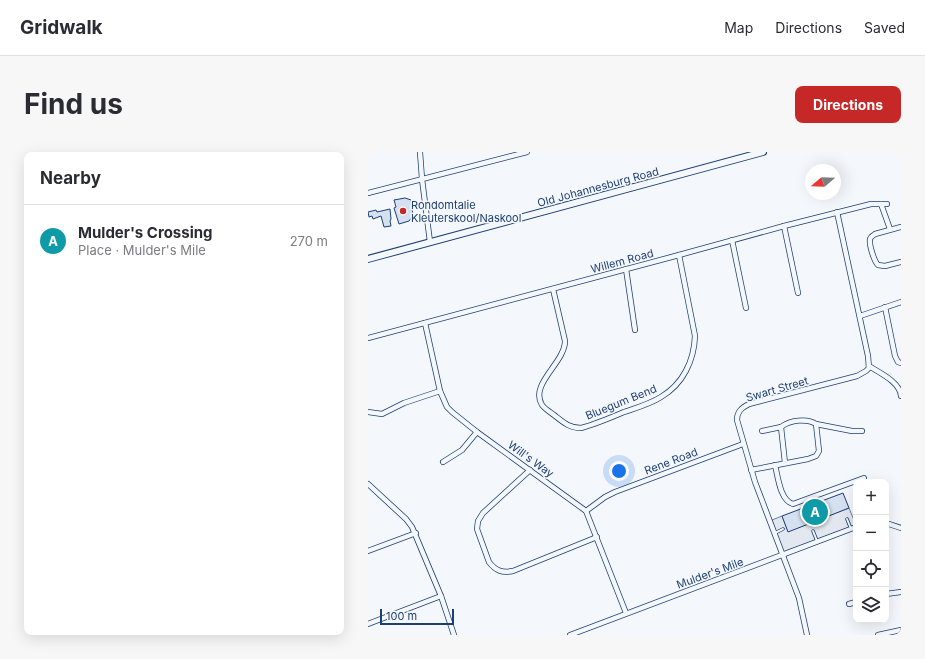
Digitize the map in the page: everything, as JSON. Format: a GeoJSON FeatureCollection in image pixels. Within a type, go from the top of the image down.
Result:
{"type":"FeatureCollection","features":[{"type":"Feature","properties":{"kind":"main road","name":"Old Johannesburg Road"},"geometry":{"type":"LineString","coordinates":[[368,259],[763,152]]}},
{"type":"Feature","properties":{"kind":"street"},"geometry":{"type":"LineString","coordinates":[[420,152],[430,242]]}},
{"type":"Feature","properties":{"kind":"street"},"geometry":{"type":"LineString","coordinates":[[505,152],[506,158]]}},
{"type":"Feature","properties":{"kind":"street"},"geometry":{"type":"LineString","coordinates":[[368,193],[528,152]]}},
{"type":"Feature","properties":{"kind":"street","name":"Willem Road"},"geometry":{"type":"LineString","coordinates":[[368,338],[837,212],[871,204],[887,204]]}},
{"type":"Feature","properties":{"kind":"street"},"geometry":{"type":"LineString","coordinates":[[881,204],[890,229]]}},
{"type":"Feature","properties":{"kind":"street"},"geometry":{"type":"LineString","coordinates":[[837,212],[860,316],[869,366],[897,385],[901,396]]}},
{"type":"Feature","properties":{"kind":"street"},"geometry":{"type":"LineString","coordinates":[[784,226],[798,293]]}},
{"type":"Feature","properties":{"kind":"street"},"geometry":{"type":"LineString","coordinates":[[901,227],[875,234],[870,238],[874,258],[877,264],[882,266],[901,262]]}},
{"type":"Feature","properties":{"kind":"street"},"geometry":{"type":"LineString","coordinates":[[732,240],[746,308]]}},
{"type":"Feature","properties":{"kind":"street","name":"Bluegum Bend"},"geometry":{"type":"LineString","coordinates":[[553,289],[565,341],[565,348],[562,355],[541,385],[540,397],[543,406],[565,424],[571,427],[581,428],[661,398],[673,387],[688,369],[695,346],[695,336],[679,255]]}},
{"type":"Feature","properties":{"kind":"street"},"geometry":{"type":"LineString","coordinates":[[626,269],[635,330]]}},
{"type":"Feature","properties":{"kind":"street"},"geometry":{"type":"LineString","coordinates":[[860,316],[901,302]]}},
{"type":"Feature","properties":{"kind":"street"},"geometry":{"type":"LineString","coordinates":[[885,307],[895,356],[898,362],[901,363]]}},
{"type":"Feature","properties":{"kind":"street","name":"Will's Way"},"geometry":{"type":"LineString","coordinates":[[425,323],[440,391],[444,402],[452,412],[477,432],[586,511]]}},
{"type":"Feature","properties":{"kind":"street","name":"Swart Street"},"geometry":{"type":"LineString","coordinates":[[807,635],[799,598],[751,470],[737,420],[738,413],[749,404],[857,376],[866,371],[869,366]]}},
{"type":"Feature","properties":{"kind":"street"},"geometry":{"type":"LineString","coordinates":[[370,412],[382,414],[404,403],[440,391]]}},
{"type":"Feature","properties":{"kind":"street"},"geometry":{"type":"LineString","coordinates":[[762,431],[781,426],[786,423],[806,420],[812,421],[816,424],[852,432],[862,431]]}},
{"type":"Feature","properties":{"kind":"street"},"geometry":{"type":"LineString","coordinates":[[751,470],[808,459],[818,454],[816,424]]}},
{"type":"Feature","properties":{"kind":"street"},"geometry":{"type":"LineString","coordinates":[[781,426],[785,464]]}},
{"type":"Feature","properties":{"kind":"street"},"geometry":{"type":"LineString","coordinates":[[443,462],[462,450],[477,432]]}},
{"type":"Feature","properties":{"kind":"street","name":"Rene Road"},"geometry":{"type":"LineString","coordinates":[[586,511],[614,492],[743,444]]}},
{"type":"Feature","properties":{"kind":"street"},"geometry":{"type":"LineString","coordinates":[[775,465],[784,496],[787,501],[793,504],[864,478]]}},
{"type":"Feature","properties":{"kind":"street"},"geometry":{"type":"LineString","coordinates":[[530,470],[483,513],[478,521],[477,529],[489,562],[492,566],[504,573],[513,571],[597,537]]}},
{"type":"Feature","properties":{"kind":"street"},"geometry":{"type":"LineString","coordinates":[[368,484],[406,520],[416,533],[441,596],[454,635]]}},
{"type":"Feature","properties":{"kind":"street"},"geometry":{"type":"LineString","coordinates":[[586,511],[626,613]]}},
{"type":"Feature","properties":{"kind":"street"},"geometry":{"type":"LineString","coordinates":[[889,524],[901,528]]}},
{"type":"Feature","properties":{"kind":"street","name":"Mulder's Mile"},"geometry":{"type":"LineString","coordinates":[[570,635],[853,528]]}},
{"type":"Feature","properties":{"kind":"street"},"geometry":{"type":"LineString","coordinates":[[368,551],[416,533]]}},
{"type":"Feature","properties":{"kind":"street"},"geometry":{"type":"LineString","coordinates":[[889,594],[901,592]]}},
{"type":"Feature","properties":{"kind":"street"},"geometry":{"type":"LineString","coordinates":[[368,624],[441,596]]}},
{"type":"Feature","properties":{"kind":"street"},"geometry":{"type":"LineString","coordinates":[[849,604],[853,603]]}},
{"type":"Feature","properties":{"kind":"street"},"geometry":{"type":"LineString","coordinates":[[878,635],[901,630]]}},
{"type":"Feature","properties":{"kind":"lane"},"geometry":{"type":"LineString","coordinates":[[847,519],[853,527]]}},
{"type":"Feature","properties":{"kind":"lane"},"geometry":{"type":"LineString","coordinates":[[774,533],[783,530]]}},
{"type":"Feature","properties":{"kind":"lane"},"geometry":{"type":"LineString","coordinates":[[813,530],[817,542]]}},
{"type":"Feature","properties":{"kind":"shaded area"},"geometry":{"type":"Polygon","coordinates":[[[849,508],[853,518],[853,526],[783,552],[772,520],[782,516],[788,531],[849,508]]]}},
{"type":"Feature","properties":{"kind":"building","name":"Rondomtalie Kleuterskool/Naskool"},"geometry":{"type":"Polygon","coordinates":[[[405,198],[411,200],[413,216],[409,221],[399,224],[394,208],[396,207],[394,200],[405,198]]]}},
{"type":"Feature","properties":{"kind":"building"},"geometry":{"type":"Polygon","coordinates":[[[390,209],[391,226],[384,227],[381,216],[373,219],[372,216],[369,217],[368,212],[376,210],[377,212],[390,209]]]}},
{"type":"Feature","properties":{"kind":"building"},"geometry":{"type":"Polygon","coordinates":[[[843,493],[849,508],[788,532],[782,516],[843,493]]]}},
{"type":"Feature","properties":{"kind":"place","name":"Rondomtalie Kleuterskool/Naskool"},"geometry":{"type":"Point","coordinates":[403,211]}},
{"type":"Feature","properties":{"kind":"place","name":"Mulder's Crossing"},"geometry":{"type":"Point","coordinates":[815,512]}}]}
